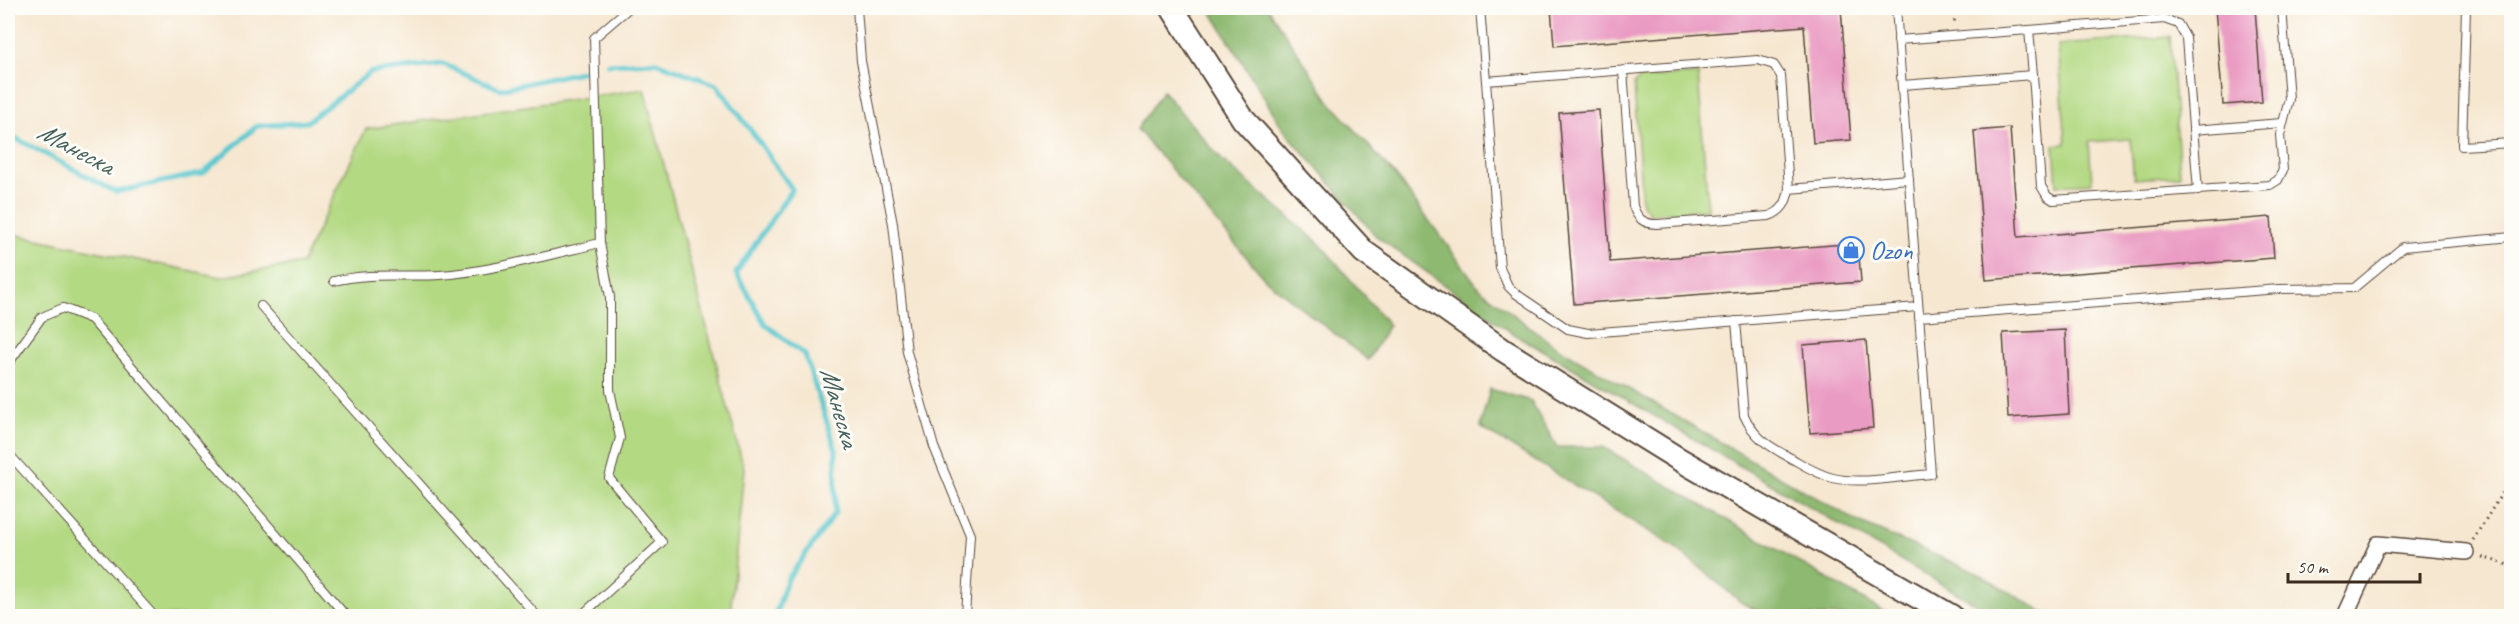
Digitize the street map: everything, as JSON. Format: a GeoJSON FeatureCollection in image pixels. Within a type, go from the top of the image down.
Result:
{"type":"FeatureCollection","features":[{"type":"Feature","properties":{"kind":"main road"},"geometry":{"type":"LineString","coordinates":[[1172,8],[1243,118],[1364,252],[1503,350],[1677,458],[1951,616]]}},
{"type":"Feature","properties":{"kind":"street"},"geometry":{"type":"LineString","coordinates":[[2345,616],[2378,544],[2466,552]]}},
{"type":"Feature","properties":{"kind":"lane"},"geometry":{"type":"LineString","coordinates":[[581,616],[662,542],[609,478],[620,438],[610,390],[610,297],[600,243],[594,38],[629,8]]}},
{"type":"Feature","properties":{"kind":"lane"},"geometry":{"type":"LineString","coordinates":[[857,8],[861,60],[894,224],[907,352],[934,447],[970,536],[965,616]]}},
{"type":"Feature","properties":{"kind":"lane"},"geometry":{"type":"LineString","coordinates":[[1480,8],[1500,268],[1503,278],[1515,293],[1568,329],[1588,333],[1918,307]]}},
{"type":"Feature","properties":{"kind":"lane"},"geometry":{"type":"LineString","coordinates":[[1737,321],[1744,415],[1754,434],[1771,447],[1822,474],[1844,480],[1931,474],[1896,8]]}},
{"type":"Feature","properties":{"kind":"lane"},"geometry":{"type":"LineString","coordinates":[[2029,30],[2041,186],[2047,196],[2061,201],[2270,185],[2278,180],[2283,170],[2280,135],[2289,94],[2282,8]]}},
{"type":"Feature","properties":{"kind":"lane"},"geometry":{"type":"LineString","coordinates":[[2466,8],[2462,146],[2511,143]]}},
{"type":"Feature","properties":{"kind":"lane"},"geometry":{"type":"LineString","coordinates":[[1898,40],[2164,19],[2178,24],[2186,38],[2198,191]]}},
{"type":"Feature","properties":{"kind":"lane"},"geometry":{"type":"LineString","coordinates":[[1486,81],[1623,70],[1758,60],[1774,65],[1781,76],[1789,189],[1787,201],[1782,209],[1769,216],[1657,224],[1650,224],[1640,219],[1633,206],[1623,70]]}},
{"type":"Feature","properties":{"kind":"lane"},"geometry":{"type":"LineString","coordinates":[[1902,85],[2033,75]]}},
{"type":"Feature","properties":{"kind":"lane"},"geometry":{"type":"LineString","coordinates":[[2193,130],[2282,123]]}},
{"type":"Feature","properties":{"kind":"lane"},"geometry":{"type":"LineString","coordinates":[[1789,189],[1909,179]]}},
{"type":"Feature","properties":{"kind":"lane"},"geometry":{"type":"LineString","coordinates":[[1919,317],[2279,289],[2354,288],[2403,247],[2511,237]]}},
{"type":"Feature","properties":{"kind":"lane"},"geometry":{"type":"LineString","coordinates":[[334,280],[354,275],[441,275],[528,260],[600,243]]}},
{"type":"Feature","properties":{"kind":"lane"},"geometry":{"type":"LineString","coordinates":[[261,306],[537,616]]}},
{"type":"Feature","properties":{"kind":"lane"},"geometry":{"type":"LineString","coordinates":[[8,364],[42,317],[63,308],[91,319],[346,616]]}},
{"type":"Feature","properties":{"kind":"lane"},"geometry":{"type":"LineString","coordinates":[[8,453],[154,616]]}},
{"type":"Feature","properties":{"kind":"path"},"geometry":{"type":"LineString","coordinates":[[2511,477],[2466,552],[2511,566]]}},
{"type":"Feature","properties":{"kind":"green space"},"geometry":{"type":"Polygon","coordinates":[[[1209,8],[1268,8],[1330,102],[1395,175],[1479,288],[1555,346],[1858,522],[1973,571],[2050,616],[1996,616],[1511,332],[1376,236],[1284,130],[1209,8]]]}},
{"type":"Feature","properties":{"kind":"green space"},"geometry":{"type":"Polygon","coordinates":[[[2170,37],[2180,176],[2134,179],[2130,139],[2089,142],[2092,183],[2057,185],[2054,145],[2066,144],[2058,45],[2170,37]]]}},
{"type":"Feature","properties":{"kind":"green space"},"geometry":{"type":"Polygon","coordinates":[[[1698,74],[1708,209],[1651,214],[1642,204],[1634,84],[1641,78],[1698,74]]]}},
{"type":"Feature","properties":{"kind":"green space"},"geometry":{"type":"Polygon","coordinates":[[[644,89],[744,469],[730,616],[8,616],[8,233],[221,277],[302,263],[366,129],[644,89]]]}},
{"type":"Feature","properties":{"kind":"green space"},"geometry":{"type":"Polygon","coordinates":[[[1163,91],[1221,159],[1321,245],[1389,325],[1368,360],[1266,280],[1137,129],[1163,91]]]}},
{"type":"Feature","properties":{"kind":"green space"},"geometry":{"type":"Polygon","coordinates":[[[1490,389],[1531,401],[1557,447],[1603,447],[1891,616],[1768,616],[1742,603],[1676,548],[1480,427],[1490,389]]]}},
{"type":"Feature","properties":{"kind":"building"},"geometry":{"type":"Polygon","coordinates":[[[1551,8],[1841,8],[1851,140],[1813,143],[1804,26],[1554,46],[1551,8]]]}},
{"type":"Feature","properties":{"kind":"building"},"geometry":{"type":"Polygon","coordinates":[[[2215,8],[2255,8],[2262,102],[2223,105],[2215,8]]]}},
{"type":"Feature","properties":{"kind":"building"},"geometry":{"type":"Polygon","coordinates":[[[1599,110],[1610,262],[1858,243],[1861,282],[1574,304],[1559,113],[1599,110]]]}},
{"type":"Feature","properties":{"kind":"building"},"geometry":{"type":"Polygon","coordinates":[[[2010,128],[2018,237],[2271,217],[2274,258],[1986,280],[1974,131],[2010,128]]]}},
{"type":"Feature","properties":{"kind":"building"},"geometry":{"type":"Polygon","coordinates":[[[2065,330],[2069,414],[2008,418],[2003,333],[2065,330]]]}},
{"type":"Feature","properties":{"kind":"building"},"geometry":{"type":"Polygon","coordinates":[[[1866,340],[1873,428],[1810,433],[1803,345],[1866,340]]]}},
{"type":"Feature","properties":{"kind":"waterway","name":"Манеска"},"geometry":{"type":"LineString","coordinates":[[607,64],[656,62],[717,85],[792,189],[736,273],[765,324],[805,355],[836,450],[835,513],[787,580],[775,616]]}},
{"type":"Feature","properties":{"kind":"waterway","name":"Манеска"},"geometry":{"type":"LineString","coordinates":[[8,134],[116,192],[203,173],[257,126],[307,122],[371,72],[443,64],[500,89],[585,71]]}},
{"type":"Feature","properties":{"kind":"place","name":"Ozon"},"geometry":{"type":"Point","coordinates":[1851,250]}}]}
